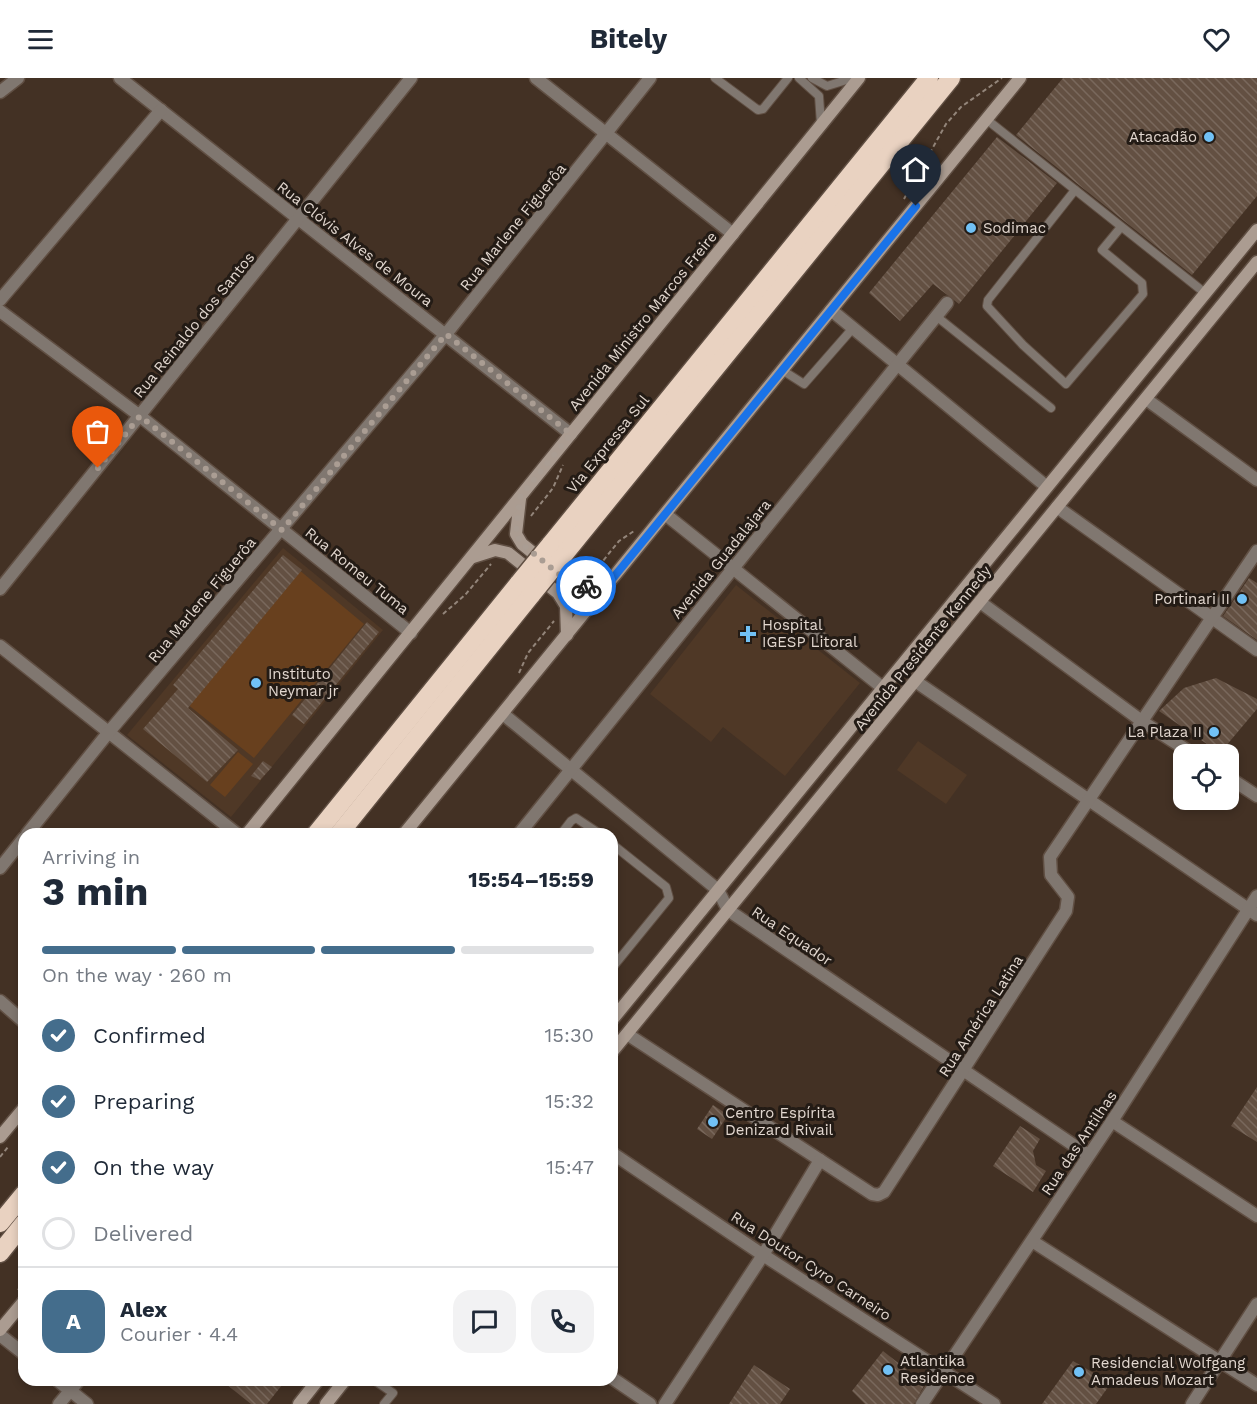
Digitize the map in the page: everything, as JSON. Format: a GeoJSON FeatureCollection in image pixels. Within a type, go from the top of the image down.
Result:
{"type":"FeatureCollection","features":[{"type":"Feature","properties":{"kind":"highway","name":"Via Expressa Sul"},"geometry":{"type":"LineString","coordinates":[[321,828],[556,551],[929,78]]}},
{"type":"Feature","properties":{"kind":"highway","name":"Via Expressa Sul"},"geometry":{"type":"LineString","coordinates":[[556,551],[951,78]]}},
{"type":"Feature","properties":{"kind":"highway","name":"Via Expressa Sul"},"geometry":{"type":"LineString","coordinates":[[344,828],[526,588]]}},
{"type":"Feature","properties":{"kind":"highway"},"geometry":{"type":"LineString","coordinates":[[0,1223],[18,1201]]}},
{"type":"Feature","properties":{"kind":"highway"},"geometry":{"type":"LineString","coordinates":[[0,1252],[18,1230]]}},
{"type":"Feature","properties":{"kind":"main road","name":"Avenida Ministro Marcos Freire"},"geometry":{"type":"LineString","coordinates":[[252,828],[859,78]]}},
{"type":"Feature","properties":{"kind":"main road"},"geometry":{"type":"LineString","coordinates":[[410,828],[1020,78]]}},
{"type":"Feature","properties":{"kind":"main road","name":"Avenida Presidente Kennedy"},"geometry":{"type":"LineString","coordinates":[[618,1013],[1257,230]]}},
{"type":"Feature","properties":{"kind":"main road","name":"Avenida Presidente Kennedy"},"geometry":{"type":"LineString","coordinates":[[618,1045],[1057,507],[1255,269]]}},
{"type":"Feature","properties":{"kind":"main road"},"geometry":{"type":"LineString","coordinates":[[520,497],[516,534],[518,540],[570,583],[583,587],[609,583]]}},
{"type":"Feature","properties":{"kind":"main road"},"geometry":{"type":"LineString","coordinates":[[472,557],[488,551],[502,551],[516,558],[558,593],[566,606],[567,635]]}},
{"type":"Feature","properties":{"kind":"main road"},"geometry":{"type":"LineString","coordinates":[[0,1137],[18,1115]]}},
{"type":"Feature","properties":{"kind":"main road"},"geometry":{"type":"LineString","coordinates":[[0,1330],[18,1308]]}},
{"type":"Feature","properties":{"kind":"main road"},"geometry":{"type":"LineString","coordinates":[[299,1404],[313,1386]]}},
{"type":"Feature","properties":{"kind":"main road"},"geometry":{"type":"LineString","coordinates":[[326,1404],[340,1386]]}},
{"type":"Feature","properties":{"kind":"street"},"geometry":{"type":"LineString","coordinates":[[0,92],[18,78]]}},
{"type":"Feature","properties":{"kind":"street","name":"Rua Clóvis Alves de Moura"},"geometry":{"type":"LineString","coordinates":[[120,78],[571,434]]}},
{"type":"Feature","properties":{"kind":"street","name":"Rua Reinaldo dos Santos"},"geometry":{"type":"LineString","coordinates":[[0,589],[411,78]]}},
{"type":"Feature","properties":{"kind":"street"},"geometry":{"type":"LineString","coordinates":[[536,78],[732,234]]}},
{"type":"Feature","properties":{"kind":"street","name":"Rua Marlene Figuerôa"},"geometry":{"type":"LineString","coordinates":[[32,828],[108,733],[446,334],[650,78]]}},
{"type":"Feature","properties":{"kind":"street"},"geometry":{"type":"LineString","coordinates":[[0,300],[161,110]]}},
{"type":"Feature","properties":{"kind":"street","name":"Avenida Guadalajara"},"geometry":{"type":"LineString","coordinates":[[525,828],[947,303]]}},
{"type":"Feature","properties":{"kind":"street"},"geometry":{"type":"LineString","coordinates":[[831,310],[1047,487]]}},
{"type":"Feature","properties":{"kind":"street","name":"Rua Romeu Tuma"},"geometry":{"type":"LineString","coordinates":[[0,311],[140,416],[411,633]]}},
{"type":"Feature","properties":{"kind":"street"},"geometry":{"type":"LineString","coordinates":[[1146,399],[1257,480]]}},
{"type":"Feature","properties":{"kind":"street"},"geometry":{"type":"LineString","coordinates":[[1057,507],[1257,650]]}},
{"type":"Feature","properties":{"kind":"street"},"geometry":{"type":"LineString","coordinates":[[665,514],[883,688]]}},
{"type":"Feature","properties":{"kind":"street","name":"Rua América Latina"},"geometry":{"type":"LineString","coordinates":[[627,1034],[872,1194],[878,1195],[884,1192],[1068,906],[1066,893],[1051,875],[1050,857],[1257,551]]}},
{"type":"Feature","properties":{"kind":"street"},"geometry":{"type":"LineString","coordinates":[[980,602],[1143,722],[1177,744]]}},
{"type":"Feature","properties":{"kind":"street"},"geometry":{"type":"LineString","coordinates":[[0,646],[229,828]]}},
{"type":"Feature","properties":{"kind":"street"},"geometry":{"type":"LineString","coordinates":[[915,681],[1252,912]]}},
{"type":"Feature","properties":{"kind":"street","name":"Rua Equador"},"geometry":{"type":"LineString","coordinates":[[503,714],[718,890],[728,910],[1088,1155]]}},
{"type":"Feature","properties":{"kind":"street"},"geometry":{"type":"LineString","coordinates":[[1239,784],[1257,796]]}},
{"type":"Feature","properties":{"kind":"street"},"geometry":{"type":"LineString","coordinates":[[0,868],[18,846]]}},
{"type":"Feature","properties":{"kind":"street","name":"Rua das Antilhas"},"geometry":{"type":"LineString","coordinates":[[922,1404],[1252,912],[1257,896]]}},
{"type":"Feature","properties":{"kind":"street"},"geometry":{"type":"LineString","coordinates":[[0,1001],[18,1017]]}},
{"type":"Feature","properties":{"kind":"street"},"geometry":{"type":"LineString","coordinates":[[1112,1121],[1257,1216]]}},
{"type":"Feature","properties":{"kind":"street","name":"Rua Doutor Cyro Carneiro"},"geometry":{"type":"LineString","coordinates":[[618,1157],[993,1404]]}},
{"type":"Feature","properties":{"kind":"street"},"geometry":{"type":"LineString","coordinates":[[666,1404],[764,1255],[820,1160]]}},
{"type":"Feature","properties":{"kind":"street"},"geometry":{"type":"LineString","coordinates":[[1032,1241],[1257,1385]]}},
{"type":"Feature","properties":{"kind":"street"},"geometry":{"type":"LineString","coordinates":[[1192,1404],[1257,1304]]}},
{"type":"Feature","properties":{"kind":"street"},"geometry":{"type":"LineString","coordinates":[[0,1335],[18,1349]]}},
{"type":"Feature","properties":{"kind":"street"},"geometry":{"type":"LineString","coordinates":[[618,1382],[650,1404]]}},
{"type":"Feature","properties":{"kind":"street"},"geometry":{"type":"LineString","coordinates":[[64,1386],[87,1404]]}},
{"type":"Feature","properties":{"kind":"street"},"geometry":{"type":"LineString","coordinates":[[59,1404],[74,1386]]}},
{"type":"Feature","properties":{"kind":"lane"},"geometry":{"type":"LineString","coordinates":[[715,78],[759,110],[763,109],[788,78]]}},
{"type":"Feature","properties":{"kind":"lane"},"geometry":{"type":"LineString","coordinates":[[799,78],[819,96],[821,124]]}},
{"type":"Feature","properties":{"kind":"lane"},"geometry":{"type":"LineString","coordinates":[[812,78],[827,86],[853,78]]}},
{"type":"Feature","properties":{"kind":"lane"},"geometry":{"type":"LineString","coordinates":[[986,119],[1205,294]]}},
{"type":"Feature","properties":{"kind":"lane"},"geometry":{"type":"LineString","coordinates":[[1075,190],[988,300],[987,306],[1023,345],[1066,384],[1143,294],[1142,283],[1102,250],[1121,227]]}},
{"type":"Feature","properties":{"kind":"lane"},"geometry":{"type":"LineString","coordinates":[[936,316],[1051,408]]}},
{"type":"Feature","properties":{"kind":"lane"},"geometry":{"type":"LineString","coordinates":[[782,370],[804,384],[853,328]]}},
{"type":"Feature","properties":{"kind":"lane"},"geometry":{"type":"LineString","coordinates":[[566,828],[576,818],[591,828]]}},
{"type":"Feature","properties":{"kind":"lane"},"geometry":{"type":"LineString","coordinates":[[618,849],[666,887],[669,892],[669,898],[618,961]]}},
{"type":"Feature","properties":{"kind":"lane"},"geometry":{"type":"LineString","coordinates":[[383,1386],[393,1393],[384,1404]]}},
{"type":"Feature","properties":{"kind":"path"},"geometry":{"type":"LineString","coordinates":[[902,202],[946,124],[961,108],[1002,78]]}},
{"type":"Feature","properties":{"kind":"path"},"geometry":{"type":"LineString","coordinates":[[531,516],[553,488],[564,462]]}},
{"type":"Feature","properties":{"kind":"path"},"geometry":{"type":"LineString","coordinates":[[583,587],[619,542],[635,530]]}},
{"type":"Feature","properties":{"kind":"path"},"geometry":{"type":"LineString","coordinates":[[442,614],[465,595],[502,551]]}},
{"type":"Feature","properties":{"kind":"path"},"geometry":{"type":"LineString","coordinates":[[517,676],[528,653],[566,606]]}},
{"type":"Feature","properties":{"kind":"shaded area","name":"Instituto Neymar jr"},"geometry":{"type":"Polygon","coordinates":[[[283,548],[383,630],[231,817],[127,735],[283,548]]]}},
{"type":"Feature","properties":{"kind":"shaded area"},"geometry":{"type":"Polygon","coordinates":[[[292,564],[364,624],[254,758],[181,699],[292,564]]]}},
{"type":"Feature","properties":{"kind":"shaded area","name":"Hospital IGESP Litoral"},"geometry":{"type":"Polygon","coordinates":[[[736,585],[860,683],[785,776],[723,727],[711,742],[650,694],[736,585]]]}},
{"type":"Feature","properties":{"kind":"shaded area"},"geometry":{"type":"Polygon","coordinates":[[[918,741],[967,775],[946,804],[897,770],[918,741]]]}},
{"type":"Feature","properties":{"kind":"shaded area"},"geometry":{"type":"Polygon","coordinates":[[[238,752],[253,764],[225,797],[210,785],[238,752]]]}},
{"type":"Feature","properties":{"kind":"building"},"geometry":{"type":"Polygon","coordinates":[[[1063,78],[1257,78],[1257,196],[1192,275],[1016,135],[1063,78]]]}},
{"type":"Feature","properties":{"kind":"building","name":"Sodimac"},"geometry":{"type":"Polygon","coordinates":[[[997,137],[1057,183],[959,304],[933,284],[900,321],[869,293],[997,137]]]}},
{"type":"Feature","properties":{"kind":"building"},"geometry":{"type":"Polygon","coordinates":[[[283,555],[302,570],[188,708],[238,750],[207,782],[143,729],[178,689],[173,685],[283,555]]]}},
{"type":"Feature","properties":{"kind":"building","name":"Portinari II"},"geometry":{"type":"Polygon","coordinates":[[[1249,578],[1257,583],[1257,640],[1223,616],[1249,578]]]}},
{"type":"Feature","properties":{"kind":"building"},"geometry":{"type":"Polygon","coordinates":[[[367,622],[379,632],[304,724],[292,715],[367,622]]]}},
{"type":"Feature","properties":{"kind":"building","name":"La Plaza II"},"geometry":{"type":"Polygon","coordinates":[[[1216,678],[1257,699],[1257,709],[1228,744],[1207,744],[1159,711],[1184,688],[1216,678]]]}},
{"type":"Feature","properties":{"kind":"building"},"geometry":{"type":"Polygon","coordinates":[[[263,761],[272,767],[260,780],[251,776],[263,761]]]}},
{"type":"Feature","properties":{"kind":"building"},"geometry":{"type":"Polygon","coordinates":[[[1257,1087],[1257,1142],[1231,1126],[1257,1087]]]}},
{"type":"Feature","properties":{"kind":"building","name":"Centro Espírita Denizard Rivail"},"geometry":{"type":"Polygon","coordinates":[[[713,1105],[728,1115],[712,1139],[697,1129],[713,1105]]]}},
{"type":"Feature","properties":{"kind":"building"},"geometry":{"type":"Polygon","coordinates":[[[1020,1126],[1040,1139],[1033,1151],[1036,1165],[1046,1171],[1033,1192],[993,1166],[1020,1126]]]}},
{"type":"Feature","properties":{"kind":"building","name":"Atlantika Residence"},"geometry":{"type":"Polygon","coordinates":[[[883,1351],[925,1384],[914,1404],[865,1404],[852,1391],[883,1351]]]}},
{"type":"Feature","properties":{"kind":"building","name":"Residencial Wolfgang Amadeus Mozart"},"geometry":{"type":"Polygon","coordinates":[[[1073,1361],[1111,1383],[1096,1404],[1042,1404],[1073,1361]]]}},
{"type":"Feature","properties":{"kind":"building"},"geometry":{"type":"Polygon","coordinates":[[[754,1365],[790,1389],[780,1404],[729,1404],[754,1365]]]}},
{"type":"Feature","properties":{"kind":"building"},"geometry":{"type":"Polygon","coordinates":[[[228,1386],[281,1386],[267,1404],[251,1404],[228,1386]]]}},
{"type":"Feature","properties":{"kind":"way so far"},"geometry":{"type":"LineString","coordinates":[[98,468],[140,416],[282,530],[446,334],[571,434],[520,497],[516,534],[522,544],[570,583],[576,586],[586,586]]}},
{"type":"Feature","properties":{"kind":"place","name":"Atacadão"},"geometry":{"type":"Point","coordinates":[1209,137]}},
{"type":"Feature","properties":{"kind":"place","name":"Sodimac"},"geometry":{"type":"Point","coordinates":[971,228]}},
{"type":"Feature","properties":{"kind":"place","name":"Portinari II"},"geometry":{"type":"Point","coordinates":[1242,599]}},
{"type":"Feature","properties":{"kind":"place","name":"Hospital IGESP Litoral"},"geometry":{"type":"Point","coordinates":[748,634]}},
{"type":"Feature","properties":{"kind":"place","name":"Instituto Neymar jr"},"geometry":{"type":"Point","coordinates":[256,683]}},
{"type":"Feature","properties":{"kind":"place","name":"La Plaza II"},"geometry":{"type":"Point","coordinates":[1214,732]}},
{"type":"Feature","properties":{"kind":"place","name":"Centro Espírita Denizard Rivail"},"geometry":{"type":"Point","coordinates":[713,1122]}},
{"type":"Feature","properties":{"kind":"place","name":"Atlantika Residence"},"geometry":{"type":"Point","coordinates":[888,1370]}},
{"type":"Feature","properties":{"kind":"place","name":"Residencial Wolfgang Amadeus Mozart"},"geometry":{"type":"Point","coordinates":[1079,1372]}},
{"type":"Feature","properties":{"kind":"route"},"geometry":{"type":"LineString","coordinates":[[586,586],[609,583],[916,206]]}}]}
